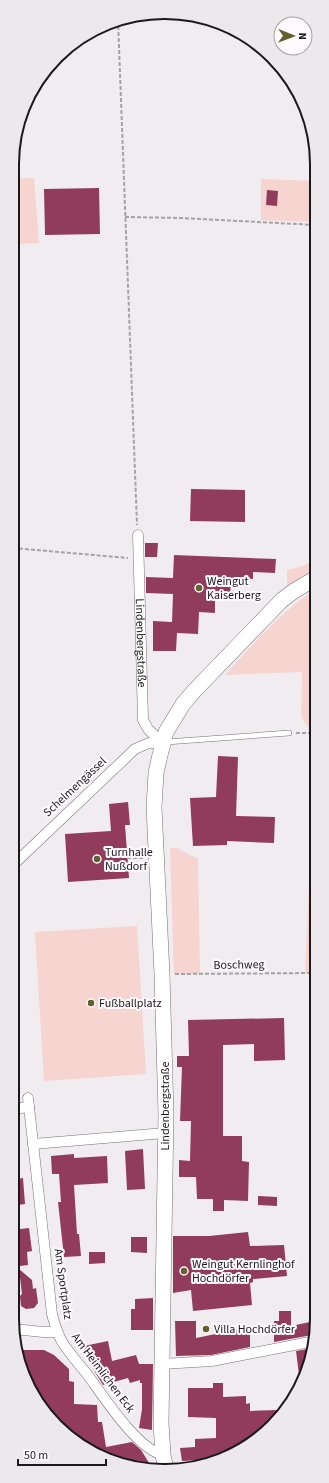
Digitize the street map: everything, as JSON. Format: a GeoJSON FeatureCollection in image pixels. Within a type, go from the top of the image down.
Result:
{"type":"FeatureCollection","features":[{"type":"Feature","properties":{"kind":"main road","name":"Lindenbergstraße"},"geometry":{"type":"LineString","coordinates":[[165,1462],[161,1423],[165,1133],[162,974],[154,807],[156,773],[162,743],[166,732],[183,704],[270,612],[294,591],[310,582]]}},
{"type":"Feature","properties":{"kind":"street","name":"Lindenbergstraße"},"geometry":{"type":"LineString","coordinates":[[138,535],[143,720],[148,729],[162,743]]}},
{"type":"Feature","properties":{"kind":"street","name":"Schelmengässel"},"geometry":{"type":"LineString","coordinates":[[19,858],[135,749],[149,743],[162,743]]}},
{"type":"Feature","properties":{"kind":"street","name":"Am Sportplatz"},"geometry":{"type":"LineString","coordinates":[[19,1106],[29,1102],[52,1314],[57,1332]]}},
{"type":"Feature","properties":{"kind":"street"},"geometry":{"type":"LineString","coordinates":[[33,1144],[165,1133]]}},
{"type":"Feature","properties":{"kind":"street","name":"Am Heimlichen Eck"},"geometry":{"type":"LineString","coordinates":[[19,1330],[57,1332],[62,1341],[122,1421],[144,1444],[165,1462]]}},
{"type":"Feature","properties":{"kind":"street"},"geometry":{"type":"LineString","coordinates":[[162,1364],[212,1361],[308,1342]]}},
{"type":"Feature","properties":{"kind":"lane"},"geometry":{"type":"LineString","coordinates":[[162,743],[289,733]]}},
{"type":"Feature","properties":{"kind":"path"},"geometry":{"type":"LineString","coordinates":[[118,27],[138,535]]}},
{"type":"Feature","properties":{"kind":"path"},"geometry":{"type":"LineString","coordinates":[[125,218],[181,218],[310,225]]}},
{"type":"Feature","properties":{"kind":"path"},"geometry":{"type":"LineString","coordinates":[[19,549],[138,559]]}},
{"type":"Feature","properties":{"kind":"path"},"geometry":{"type":"LineString","coordinates":[[289,733],[310,733]]}},
{"type":"Feature","properties":{"kind":"path","name":"Boschweg"},"geometry":{"type":"LineString","coordinates":[[162,974],[310,973]]}},
{"type":"Feature","properties":{"kind":"shaded area"},"geometry":{"type":"Polygon","coordinates":[[[34,178],[39,243],[19,244],[19,179],[34,178]]]}},
{"type":"Feature","properties":{"kind":"shaded area"},"geometry":{"type":"Polygon","coordinates":[[[261,179],[310,181],[310,222],[261,220],[261,179]]]}},
{"type":"Feature","properties":{"kind":"shaded area"},"geometry":{"type":"Polygon","coordinates":[[[310,562],[310,576],[287,588],[287,570],[303,566],[310,562]]]}},
{"type":"Feature","properties":{"kind":"shaded area"},"geometry":{"type":"Polygon","coordinates":[[[310,593],[310,730],[301,717],[302,672],[225,675],[279,618],[310,593]]]}},
{"type":"Feature","properties":{"kind":"shaded area"},"geometry":{"type":"Polygon","coordinates":[[[170,848],[177,848],[198,859],[200,974],[174,974],[170,848]]]}},
{"type":"Feature","properties":{"kind":"shaded area"},"geometry":{"type":"Polygon","coordinates":[[[310,861],[310,973],[305,973],[310,861]]]}},
{"type":"Feature","properties":{"kind":"shaded area","name":"Fußballplatz"},"geometry":{"type":"Polygon","coordinates":[[[137,926],[146,1074],[44,1081],[35,932],[137,926]]]}},
{"type":"Feature","properties":{"kind":"building"},"geometry":{"type":"Polygon","coordinates":[[[99,188],[100,234],[45,235],[44,189],[99,188]]]}},
{"type":"Feature","properties":{"kind":"building"},"geometry":{"type":"Polygon","coordinates":[[[267,190],[278,191],[277,206],[266,205],[267,190]]]}},
{"type":"Feature","properties":{"kind":"building"},"geometry":{"type":"Polygon","coordinates":[[[191,489],[245,490],[245,522],[190,521],[191,489]]]}},
{"type":"Feature","properties":{"kind":"building"},"geometry":{"type":"Polygon","coordinates":[[[145,543],[158,543],[157,557],[145,557],[145,543]]]}},
{"type":"Feature","properties":{"kind":"building"},"geometry":{"type":"Polygon","coordinates":[[[174,555],[276,559],[275,573],[253,572],[253,579],[231,578],[230,597],[215,597],[215,613],[199,612],[198,634],[177,633],[176,651],[153,651],[153,621],[172,622],[173,594],[146,593],[146,577],[173,578],[174,555]]]}},
{"type":"Feature","properties":{"kind":"building"},"geometry":{"type":"Polygon","coordinates":[[[218,756],[238,757],[236,816],[275,817],[274,843],[227,841],[227,845],[193,846],[190,798],[216,797],[218,756]]]}},
{"type":"Feature","properties":{"kind":"building"},"geometry":{"type":"Polygon","coordinates":[[[128,802],[130,825],[125,825],[129,878],[68,882],[65,834],[111,831],[109,804],[128,802]]]}},
{"type":"Feature","properties":{"kind":"building"},"geometry":{"type":"Polygon","coordinates":[[[284,1018],[285,1060],[254,1061],[254,1044],[223,1045],[223,1136],[242,1136],[242,1161],[249,1162],[248,1201],[224,1200],[224,1211],[213,1211],[213,1199],[197,1199],[196,1177],[179,1177],[179,1160],[190,1161],[191,1121],[180,1121],[182,1067],[177,1067],[177,1056],[189,1056],[188,1020],[284,1018]]]}},
{"type":"Feature","properties":{"kind":"building"},"geometry":{"type":"Polygon","coordinates":[[[143,1149],[145,1189],[127,1190],[125,1151],[143,1149]]]}},
{"type":"Feature","properties":{"kind":"building"},"geometry":{"type":"Polygon","coordinates":[[[74,1154],[74,1158],[107,1156],[108,1183],[74,1185],[77,1234],[79,1234],[81,1256],[64,1257],[58,1202],[61,1202],[59,1174],[52,1174],[51,1156],[74,1154]]]}},
{"type":"Feature","properties":{"kind":"building"},"geometry":{"type":"Polygon","coordinates":[[[23,1178],[25,1204],[19,1205],[19,1179],[23,1178]]]}},
{"type":"Feature","properties":{"kind":"building"},"geometry":{"type":"Polygon","coordinates":[[[258,1196],[277,1197],[277,1206],[258,1205],[258,1196]]]}},
{"type":"Feature","properties":{"kind":"building"},"geometry":{"type":"Polygon","coordinates":[[[29,1228],[32,1251],[27,1252],[28,1265],[19,1266],[19,1229],[29,1228]]]}},
{"type":"Feature","properties":{"kind":"building"},"geometry":{"type":"Polygon","coordinates":[[[248,1232],[250,1246],[284,1245],[287,1276],[253,1279],[253,1282],[250,1283],[252,1305],[193,1311],[191,1290],[173,1293],[173,1236],[209,1236],[248,1232]]]}},
{"type":"Feature","properties":{"kind":"building"},"geometry":{"type":"Polygon","coordinates":[[[131,1237],[147,1237],[147,1253],[131,1252],[131,1237]]]}},
{"type":"Feature","properties":{"kind":"building"},"geometry":{"type":"Polygon","coordinates":[[[89,1252],[105,1252],[105,1263],[89,1264],[89,1252]]]}},
{"type":"Feature","properties":{"kind":"building"},"geometry":{"type":"Polygon","coordinates":[[[19,1269],[32,1280],[33,1289],[36,1288],[38,1303],[34,1308],[26,1309],[21,1306],[20,1296],[22,1294],[19,1269]]]}},
{"type":"Feature","properties":{"kind":"building"},"geometry":{"type":"Polygon","coordinates":[[[153,1298],[153,1330],[131,1330],[131,1309],[135,1309],[135,1299],[153,1298]]]}},
{"type":"Feature","properties":{"kind":"building"},"geometry":{"type":"Polygon","coordinates":[[[279,1311],[291,1311],[291,1326],[310,1322],[309,1336],[274,1342],[274,1321],[279,1321],[279,1311]]]}},
{"type":"Feature","properties":{"kind":"building"},"geometry":{"type":"Polygon","coordinates":[[[175,1321],[196,1321],[196,1338],[250,1327],[250,1347],[211,1355],[176,1356],[175,1321]]]}},
{"type":"Feature","properties":{"kind":"building"},"geometry":{"type":"Polygon","coordinates":[[[108,1341],[112,1361],[136,1355],[139,1364],[153,1364],[152,1430],[139,1428],[142,1409],[142,1383],[140,1383],[140,1380],[130,1383],[128,1378],[103,1385],[87,1359],[84,1346],[108,1341]]]}},
{"type":"Feature","properties":{"kind":"building"},"geometry":{"type":"Polygon","coordinates":[[[306,1349],[299,1374],[296,1351],[306,1349]]]}},
{"type":"Feature","properties":{"kind":"building"},"geometry":{"type":"Polygon","coordinates":[[[23,1350],[44,1350],[54,1355],[69,1369],[69,1381],[74,1382],[74,1404],[97,1405],[98,1422],[102,1422],[106,1447],[132,1442],[141,1450],[149,1463],[127,1459],[109,1453],[92,1445],[76,1434],[55,1414],[38,1391],[30,1374],[23,1350]]]}},
{"type":"Feature","properties":{"kind":"building"},"geometry":{"type":"Polygon","coordinates":[[[213,1383],[223,1383],[223,1397],[246,1396],[246,1404],[250,1403],[250,1411],[277,1410],[260,1428],[237,1445],[202,1459],[182,1461],[180,1448],[195,1447],[195,1439],[216,1438],[216,1418],[188,1417],[188,1388],[213,1388],[213,1383]]]}},
{"type":"Feature","properties":{"kind":"place","name":"Weingut Kaiserberg"},"geometry":{"type":"Point","coordinates":[199,588]}},
{"type":"Feature","properties":{"kind":"place","name":"Turnhalle Nußdorf"},"geometry":{"type":"Point","coordinates":[97,859]}},
{"type":"Feature","properties":{"kind":"place","name":"Fußballplatz"},"geometry":{"type":"Point","coordinates":[91,1003]}},
{"type":"Feature","properties":{"kind":"place","name":"Weingut Kernlinghof Hochdörfer"},"geometry":{"type":"Point","coordinates":[184,1271]}},
{"type":"Feature","properties":{"kind":"place","name":"Villa Hochdörfer"},"geometry":{"type":"Point","coordinates":[206,1329]}}]}
